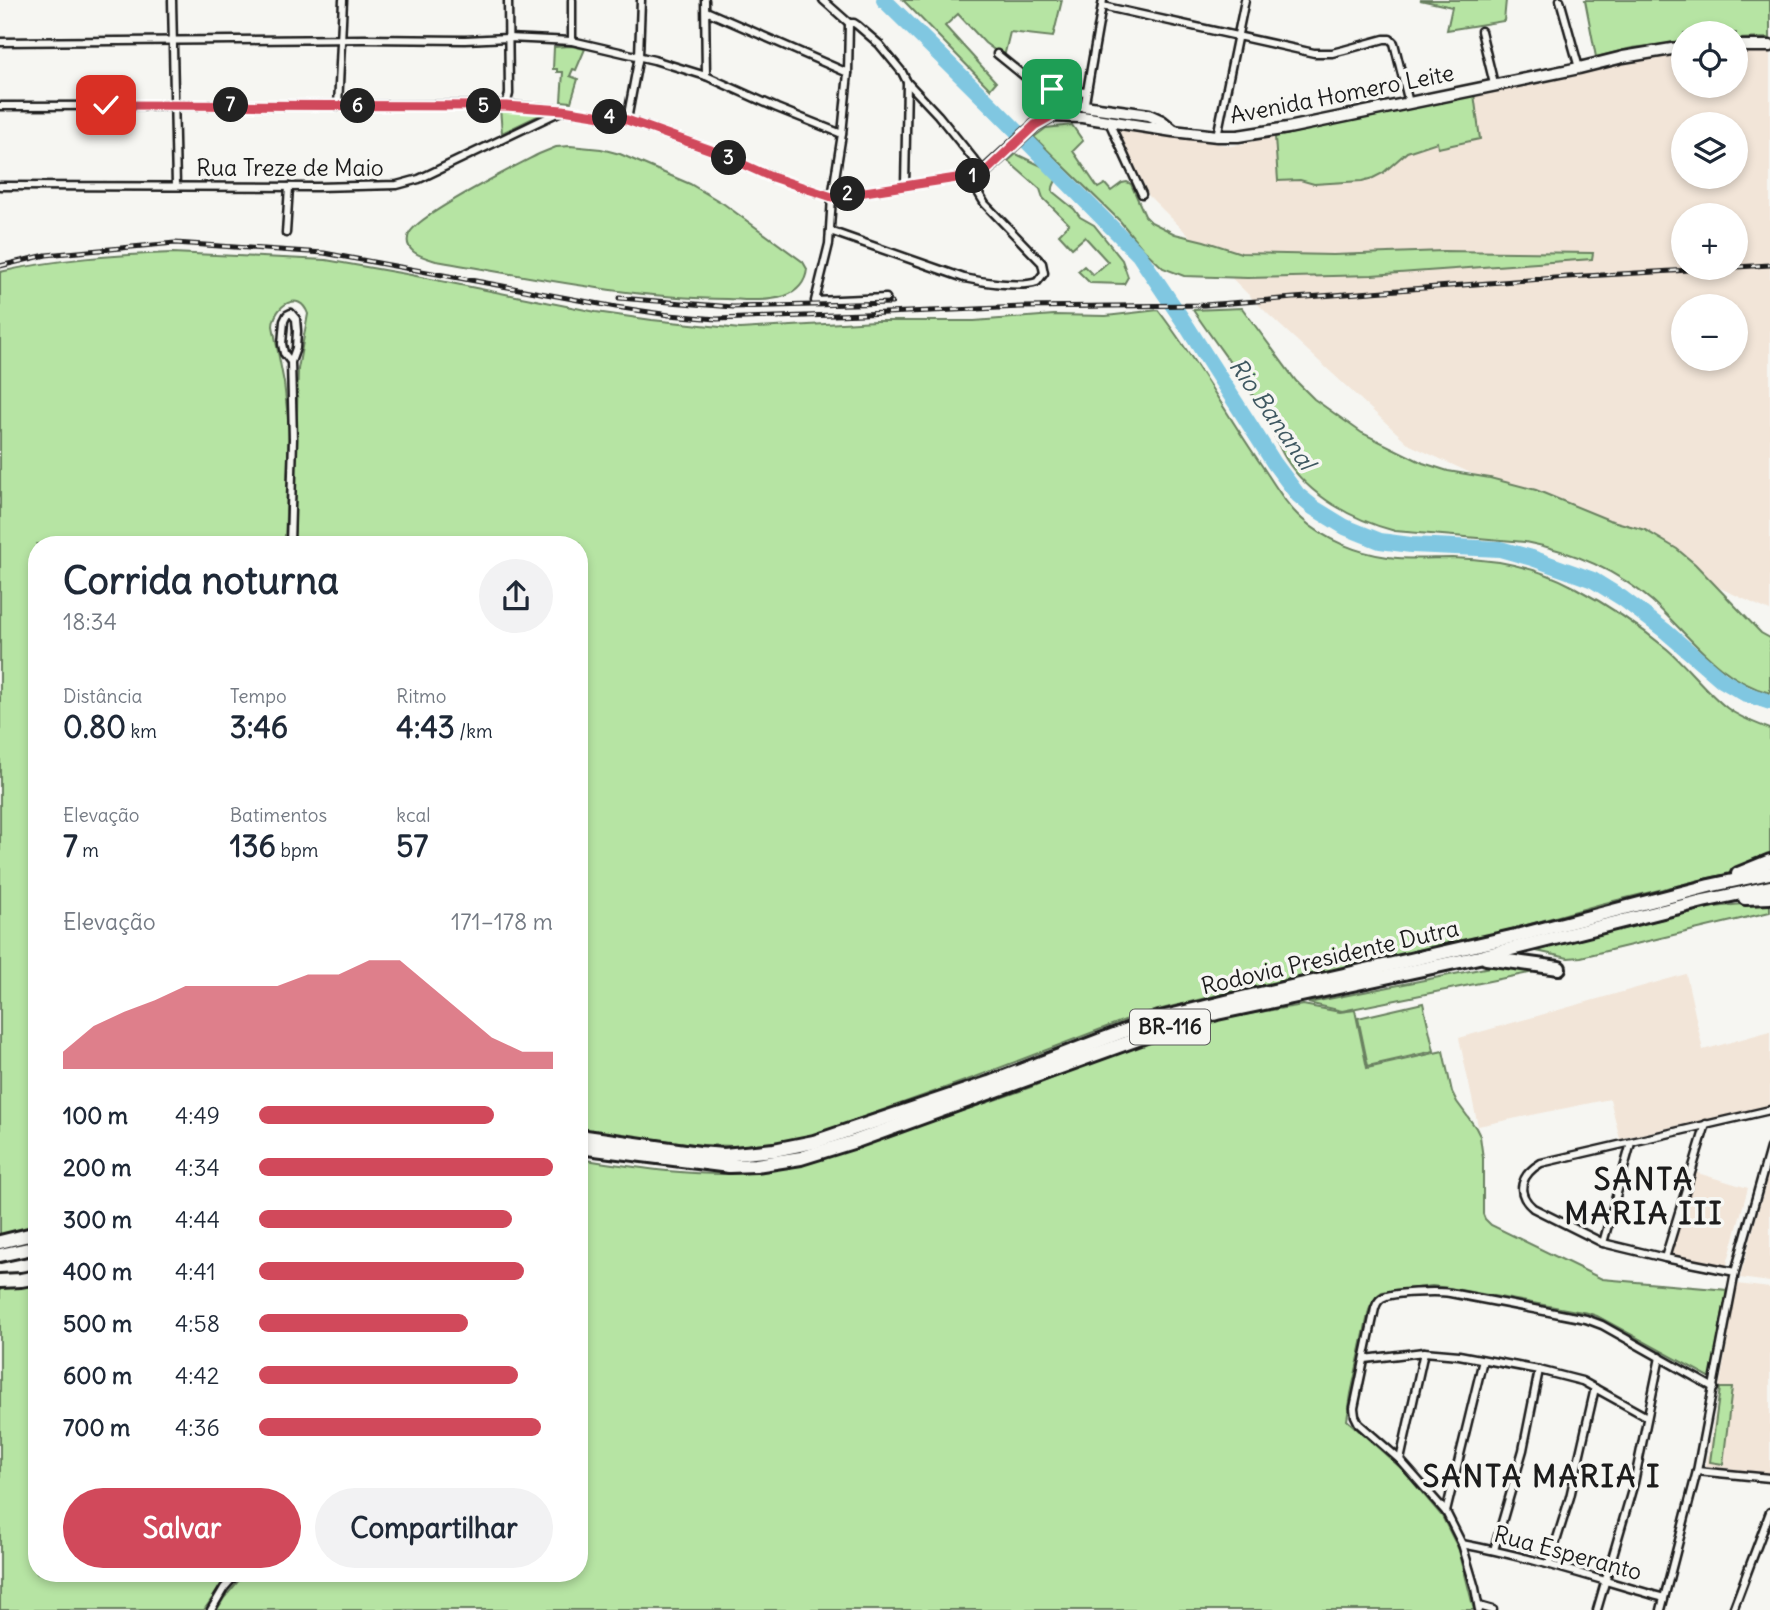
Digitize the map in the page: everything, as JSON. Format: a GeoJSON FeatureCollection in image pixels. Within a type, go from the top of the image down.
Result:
{"type":"FeatureCollection","features":[{"type":"Feature","properties":{"kind":"highway"},"geometry":{"type":"LineString","coordinates":[[1709,887],[1770,861]]}},
{"type":"Feature","properties":{"kind":"highway","name":"Rodovia Presidente Dutra"},"geometry":{"type":"LineString","coordinates":[[588,1137],[723,1155],[774,1150],[814,1142],[989,1083],[1153,1020],[1520,935],[1770,873]]}},
{"type":"Feature","properties":{"kind":"highway","name":"Rodovia Presidente Dutra"},"geometry":{"type":"LineString","coordinates":[[588,1148],[729,1166],[801,1158],[1217,1013],[1479,957],[1770,887]]}},
{"type":"Feature","properties":{"kind":"highway"},"geometry":{"type":"LineString","coordinates":[[1703,901],[1770,897]]}},
{"type":"Feature","properties":{"kind":"highway"},"geometry":{"type":"LineString","coordinates":[[1479,957],[1559,968]]}},
{"type":"Feature","properties":{"kind":"highway"},"geometry":{"type":"LineString","coordinates":[[0,1242],[28,1235]]}},
{"type":"Feature","properties":{"kind":"highway"},"geometry":{"type":"LineString","coordinates":[[0,1255],[28,1249]]}},
{"type":"Feature","properties":{"kind":"highway"},"geometry":{"type":"LineString","coordinates":[[0,1281],[28,1279]]}},
{"type":"Feature","properties":{"kind":"street"},"geometry":{"type":"LineString","coordinates":[[172,0],[176,186]]}},
{"type":"Feature","properties":{"kind":"street"},"geometry":{"type":"LineString","coordinates":[[338,106],[343,0]]}},
{"type":"Feature","properties":{"kind":"street"},"geometry":{"type":"LineString","coordinates":[[506,106],[509,94],[508,0]]}},
{"type":"Feature","properties":{"kind":"street"},"geometry":{"type":"LineString","coordinates":[[572,0],[572,41]]}},
{"type":"Feature","properties":{"kind":"street"},"geometry":{"type":"LineString","coordinates":[[627,120],[639,56],[641,0]]}},
{"type":"Feature","properties":{"kind":"street"},"geometry":{"type":"LineString","coordinates":[[705,0],[706,76]]}},
{"type":"Feature","properties":{"kind":"street"},"geometry":{"type":"LineString","coordinates":[[823,0],[879,44],[907,82],[938,115],[980,174],[979,194],[985,204],[1042,263],[1044,273],[1037,282],[1029,284],[964,278],[830,231]]}},
{"type":"Feature","properties":{"kind":"street"},"geometry":{"type":"LineString","coordinates":[[1217,136],[1245,0]]}},
{"type":"Feature","properties":{"kind":"street"},"geometry":{"type":"LineString","coordinates":[[1560,0],[1579,68]]}},
{"type":"Feature","properties":{"kind":"street"},"geometry":{"type":"LineString","coordinates":[[1082,117],[1102,3],[1322,53],[1388,38],[1393,41],[1396,50],[1409,103]]}},
{"type":"Feature","properties":{"kind":"street"},"geometry":{"type":"LineString","coordinates":[[706,11],[848,73]]}},
{"type":"Feature","properties":{"kind":"street"},"geometry":{"type":"LineString","coordinates":[[849,23],[848,73],[832,197],[829,244],[815,301],[886,298]]}},
{"type":"Feature","properties":{"kind":"street"},"geometry":{"type":"LineString","coordinates":[[1481,31],[1494,84]]}},
{"type":"Feature","properties":{"kind":"street"},"geometry":{"type":"LineString","coordinates":[[0,41],[508,38],[572,41],[639,56],[706,76],[842,134]]}},
{"type":"Feature","properties":{"kind":"street"},"geometry":{"type":"LineString","coordinates":[[1748,46],[1770,46]]}},
{"type":"Feature","properties":{"kind":"street","name":"Avenida Homero Leite"},"geometry":{"type":"LineString","coordinates":[[1051,116],[1082,117],[1173,131],[1238,136],[1671,49]]}},
{"type":"Feature","properties":{"kind":"street"},"geometry":{"type":"LineString","coordinates":[[997,54],[1031,82],[1052,89],[1086,92]]}},
{"type":"Feature","properties":{"kind":"street"},"geometry":{"type":"LineString","coordinates":[[905,186],[907,82]]}},
{"type":"Feature","properties":{"kind":"street"},"geometry":{"type":"LineString","coordinates":[[0,106],[506,106],[563,110],[627,120],[699,146],[769,176],[832,197],[980,174],[997,162],[1035,125],[1051,116],[1052,89]]}},
{"type":"Feature","properties":{"kind":"street"},"geometry":{"type":"LineString","coordinates":[[1084,106],[1149,115],[1163,121],[1173,131]]}},
{"type":"Feature","properties":{"kind":"street","name":"Rua Treze de Maio"},"geometry":{"type":"LineString","coordinates":[[0,186],[397,185],[411,182],[563,110]]}},
{"type":"Feature","properties":{"kind":"street"},"geometry":{"type":"LineString","coordinates":[[1108,120],[1142,194]]}},
{"type":"Feature","properties":{"kind":"street"},"geometry":{"type":"LineString","coordinates":[[286,233],[289,187]]}},
{"type":"Feature","properties":{"kind":"street"},"geometry":{"type":"LineString","coordinates":[[290,536],[293,439],[291,362],[296,348],[297,321],[291,313],[284,321],[282,344],[284,353],[291,362]]}},
{"type":"Feature","properties":{"kind":"street"},"geometry":{"type":"LineString","coordinates":[[1735,1272],[1603,1243],[1533,1208],[1522,1195],[1523,1184],[1529,1171],[1541,1163],[1770,1110]]}},
{"type":"Feature","properties":{"kind":"street"},"geometry":{"type":"LineString","coordinates":[[1665,1258],[1706,1124]]}},
{"type":"Feature","properties":{"kind":"street"},"geometry":{"type":"LineString","coordinates":[[1603,1243],[1630,1143]]}},
{"type":"Feature","properties":{"kind":"street"},"geometry":{"type":"LineString","coordinates":[[1661,1610],[1697,1471],[1735,1272],[1770,1148]]}},
{"type":"Feature","properties":{"kind":"street"},"geometry":{"type":"LineString","coordinates":[[1493,1610],[1479,1608],[1462,1544],[1446,1512],[1400,1460],[1359,1424],[1355,1416],[1354,1408],[1377,1304],[1384,1296],[1450,1293],[1586,1319],[1602,1325],[1714,1388]]}},
{"type":"Feature","properties":{"kind":"street"},"geometry":{"type":"LineString","coordinates":[[1365,1359],[1424,1352],[1459,1355],[1568,1376],[1582,1381],[1647,1418]]}},
{"type":"Feature","properties":{"kind":"street"},"geometry":{"type":"LineString","coordinates":[[1400,1460],[1424,1352]]}},
{"type":"Feature","properties":{"kind":"street"},"geometry":{"type":"LineString","coordinates":[[1597,1610],[1634,1483],[1660,1357]]}},
{"type":"Feature","properties":{"kind":"street"},"geometry":{"type":"LineString","coordinates":[[1446,1512],[1483,1360]]}},
{"type":"Feature","properties":{"kind":"street"},"geometry":{"type":"LineString","coordinates":[[1494,1550],[1523,1450],[1539,1370]]}},
{"type":"Feature","properties":{"kind":"street"},"geometry":{"type":"LineString","coordinates":[[1549,1564],[1570,1497],[1595,1388]]}},
{"type":"Feature","properties":{"kind":"street"},"geometry":{"type":"LineString","coordinates":[[1697,1471],[1770,1478]]}},
{"type":"Feature","properties":{"kind":"street"},"geometry":{"type":"LineString","coordinates":[[1733,1610],[1770,1512]]}},
{"type":"Feature","properties":{"kind":"street","name":"Rua Esperanto"},"geometry":{"type":"LineString","coordinates":[[1462,1544],[1549,1564],[1664,1598]]}},
{"type":"Feature","properties":{"kind":"street"},"geometry":{"type":"LineString","coordinates":[[211,1610],[230,1582]]}},
{"type":"Feature","properties":{"kind":"shaded area"},"geometry":{"type":"Polygon","coordinates":[[[1748,51],[1770,52],[1770,611],[1410,445],[1269,315],[1149,196],[1117,127],[1231,146],[1628,62],[1671,57],[1671,98],[1748,98],[1748,51]]]}},
{"type":"Feature","properties":{"kind":"shaded area"},"geometry":{"type":"Polygon","coordinates":[[[1686,974],[1703,1050],[1770,1031],[1770,1105],[1620,1139],[1610,1099],[1478,1126],[1459,1038],[1686,974]]]}},
{"type":"Feature","properties":{"kind":"shaded area"},"geometry":{"type":"Polygon","coordinates":[[[1770,1167],[1770,1282],[1740,1278],[1770,1167]]]}},
{"type":"Feature","properties":{"kind":"shaded area"},"geometry":{"type":"Polygon","coordinates":[[[1694,1172],[1748,1188],[1726,1268],[1667,1254],[1694,1172]]]}},
{"type":"Feature","properties":{"kind":"shaded area"},"geometry":{"type":"Polygon","coordinates":[[[1737,1284],[1770,1288],[1770,1473],[1706,1466],[1737,1284]]]}},
{"type":"Feature","properties":{"kind":"green space"},"geometry":{"type":"Polygon","coordinates":[[[903,0],[1062,0],[1053,37],[1010,32],[1004,57],[985,43],[958,14],[945,26],[996,82],[990,89],[903,0]]]}},
{"type":"Feature","properties":{"kind":"green space"},"geometry":{"type":"Polygon","coordinates":[[[1420,0],[1506,0],[1504,21],[1447,30],[1452,7],[1420,0]]]}},
{"type":"Feature","properties":{"kind":"green space"},"geometry":{"type":"Polygon","coordinates":[[[1585,0],[1770,0],[1770,38],[1748,39],[1748,21],[1671,21],[1671,43],[1632,48],[1596,57],[1585,0]]]}},
{"type":"Feature","properties":{"kind":"green space"},"geometry":{"type":"Polygon","coordinates":[[[554,47],[585,49],[576,70],[573,69],[570,76],[578,79],[571,102],[561,101],[563,72],[553,69],[554,47]]]}},
{"type":"Feature","properties":{"kind":"green space"},"geometry":{"type":"Polygon","coordinates":[[[1056,92],[1079,94],[1076,111],[1055,111],[1056,92]]]}},
{"type":"Feature","properties":{"kind":"green space"},"geometry":{"type":"Polygon","coordinates":[[[1474,94],[1480,139],[1438,148],[1437,142],[1407,152],[1383,173],[1362,181],[1314,184],[1300,180],[1278,181],[1275,137],[1474,94]]]}},
{"type":"Feature","properties":{"kind":"green space"},"geometry":{"type":"Polygon","coordinates":[[[500,108],[546,112],[502,133],[500,108]]]}},
{"type":"Feature","properties":{"kind":"green space"},"geometry":{"type":"Polygon","coordinates":[[[1072,125],[1083,141],[1073,151],[1098,188],[1105,184],[1111,191],[1127,182],[1131,184],[1145,216],[1151,222],[1175,234],[1241,253],[1593,253],[1592,259],[1372,275],[1247,278],[1184,276],[1163,268],[1120,221],[1034,137],[1046,128],[1072,125]]]}},
{"type":"Feature","properties":{"kind":"green space"},"geometry":{"type":"Polygon","coordinates":[[[570,146],[620,154],[690,184],[724,204],[803,262],[807,269],[803,282],[789,294],[763,300],[654,295],[581,286],[436,261],[415,253],[408,245],[409,234],[416,226],[468,191],[539,154],[556,147],[570,146]]]}},
{"type":"Feature","properties":{"kind":"green space"},"geometry":{"type":"Polygon","coordinates":[[[1016,154],[1057,175],[1053,192],[1080,217],[1094,225],[1122,260],[1128,277],[1124,284],[1090,283],[1078,271],[1084,266],[1093,275],[1108,262],[1085,237],[1072,248],[1059,234],[1069,224],[1043,198],[1040,189],[1008,161],[1016,154]]]}},
{"type":"Feature","properties":{"kind":"green space"},"geometry":{"type":"Polygon","coordinates":[[[172,253],[326,260],[596,312],[740,329],[875,321],[974,321],[1054,315],[1106,316],[1158,310],[1197,365],[1278,491],[1296,513],[1321,533],[1354,549],[1377,555],[1499,562],[1560,580],[1610,608],[1656,640],[1732,712],[1770,729],[1770,857],[1730,873],[1601,904],[1466,942],[1222,994],[1138,1015],[810,1136],[736,1146],[703,1145],[588,1131],[588,536],[294,536],[298,369],[308,314],[299,303],[288,303],[278,312],[273,326],[289,427],[285,536],[28,536],[28,1229],[0,1237],[0,272],[86,258],[172,253]]]}},
{"type":"Feature","properties":{"kind":"green space"},"geometry":{"type":"Polygon","coordinates":[[[1242,308],[1296,381],[1314,399],[1362,433],[1423,463],[1536,490],[1609,520],[1645,530],[1677,549],[1695,564],[1761,633],[1770,638],[1770,693],[1752,687],[1720,667],[1652,601],[1624,580],[1593,563],[1525,542],[1395,531],[1363,520],[1333,505],[1307,484],[1286,459],[1263,411],[1193,310],[1242,308]]]}},
{"type":"Feature","properties":{"kind":"green space"},"geometry":{"type":"Polygon","coordinates":[[[1770,901],[1770,912],[1581,957],[1568,958],[1537,951],[1714,907],[1770,901]]]}},
{"type":"Feature","properties":{"kind":"green space"},"geometry":{"type":"Polygon","coordinates":[[[1500,965],[1539,971],[1342,1011],[1308,1003],[1500,965]]]}},
{"type":"Feature","properties":{"kind":"green space"},"geometry":{"type":"Polygon","coordinates":[[[1423,1003],[1434,1051],[1368,1066],[1358,1018],[1423,1003]]]}},
{"type":"Feature","properties":{"kind":"green space"},"geometry":{"type":"Polygon","coordinates":[[[1303,1005],[1340,1012],[1355,1010],[1367,1068],[1443,1051],[1452,1092],[1480,1136],[1483,1158],[1483,1214],[1491,1225],[1602,1279],[1727,1290],[1711,1378],[1588,1313],[1432,1286],[1382,1292],[1376,1297],[1369,1310],[1347,1420],[1402,1469],[1442,1516],[1459,1550],[1474,1610],[217,1610],[237,1582],[588,1582],[588,1160],[706,1174],[748,1173],[790,1167],[851,1150],[1016,1092],[1173,1032],[1234,1017],[1303,1005]]]}},
{"type":"Feature","properties":{"kind":"green space"},"geometry":{"type":"Polygon","coordinates":[[[28,1282],[28,1582],[224,1582],[204,1610],[0,1610],[0,1285],[28,1282]]]}},
{"type":"Feature","properties":{"kind":"green space"},"geometry":{"type":"Polygon","coordinates":[[[1720,1388],[1732,1388],[1723,1464],[1710,1462],[1720,1388]]]}},
{"type":"Feature","properties":{"kind":"waterway","name":"Rio Bananal"},"geometry":{"type":"LineString","coordinates":[[884,0],[1139,255],[1274,463],[1298,495],[1314,508],[1345,527],[1380,541],[1500,549],[1593,580],[1664,630],[1722,680],[1746,694],[1770,702]]}},
{"type":"Feature","properties":{"kind":"railway"},"geometry":{"type":"LineString","coordinates":[[0,266],[46,255],[175,243],[324,253],[616,307],[717,319],[1022,307],[1204,305],[1671,271]]}},
{"type":"Feature","properties":{"kind":"railway"},"geometry":{"type":"LineString","coordinates":[[1748,266],[1770,265]]}},
{"type":"Feature","properties":{"kind":"railway"},"geometry":{"type":"LineString","coordinates":[[619,298],[733,307],[892,303]]}},
{"type":"Feature","properties":{"kind":"district","name":"SANTA MARIA III"},"geometry":{"type":"Point","coordinates":[1644,1197]}},
{"type":"Feature","properties":{"kind":"district","name":"SANTA MARIA I"},"geometry":{"type":"Point","coordinates":[1542,1477]}},
{"type":"Feature","properties":{"kind":"route"},"geometry":{"type":"LineString","coordinates":[[106,105],[506,106],[563,110],[627,120],[711,150],[769,176],[832,197],[984,173],[1035,125],[1051,116],[1052,89]]}}]}
